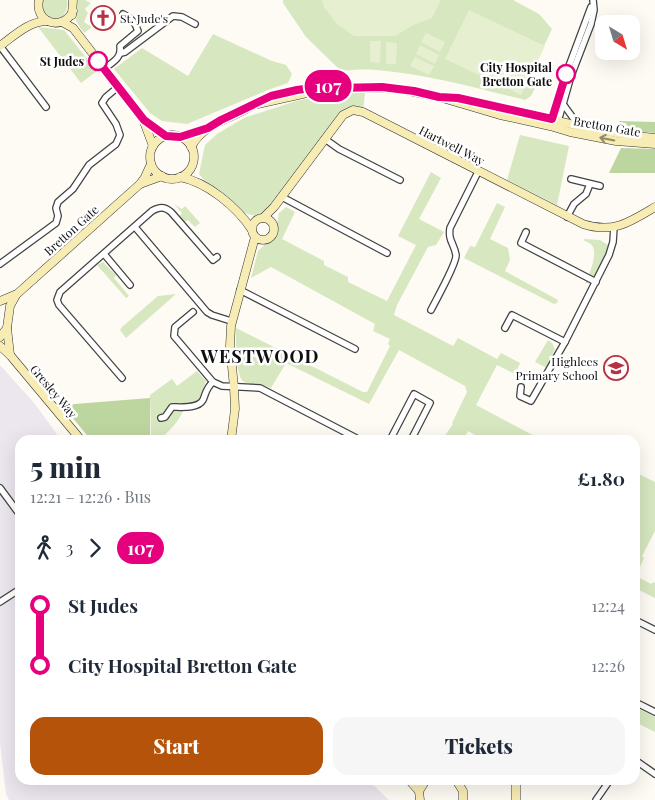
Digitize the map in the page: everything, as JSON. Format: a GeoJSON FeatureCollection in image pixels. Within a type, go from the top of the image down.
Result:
{"type":"FeatureCollection","features":[{"type":"Feature","properties":{"kind":"street"},"geometry":{"type":"LineString","coordinates":[[27,26],[38,9],[39,0]]}},
{"type":"Feature","properties":{"kind":"street"},"geometry":{"type":"LineString","coordinates":[[73,0],[71,19],[73,28]]}},
{"type":"Feature","properties":{"kind":"street"},"geometry":{"type":"LineString","coordinates":[[554,123],[563,104],[591,24],[593,1]]}},
{"type":"Feature","properties":{"kind":"street"},"geometry":{"type":"LineString","coordinates":[[554,123],[566,74],[593,1]]}},
{"type":"Feature","properties":{"kind":"street"},"geometry":{"type":"LineString","coordinates":[[38,9],[41,15],[48,21]]}},
{"type":"Feature","properties":{"kind":"street"},"geometry":{"type":"LineString","coordinates":[[46,107],[0,46],[27,26],[38,21],[62,22],[67,19],[73,10]]}},
{"type":"Feature","properties":{"kind":"street"},"geometry":{"type":"LineString","coordinates":[[104,69],[119,58],[121,53],[120,46],[138,31],[130,17],[122,14]]}},
{"type":"Feature","properties":{"kind":"street"},"geometry":{"type":"LineString","coordinates":[[121,53],[125,52],[173,16],[182,17],[195,24]]}},
{"type":"Feature","properties":{"kind":"street"},"geometry":{"type":"LineString","coordinates":[[62,22],[73,28],[144,120],[166,136],[180,137],[187,142],[191,148],[193,162],[204,185]]}},
{"type":"Feature","properties":{"kind":"street","name":"Bretton Gate"},"geometry":{"type":"LineString","coordinates":[[191,148],[197,137],[208,128],[260,100],[297,90],[326,86],[336,88],[382,87],[414,91],[439,97],[458,98],[616,141],[655,144]]}},
{"type":"Feature","properties":{"kind":"street"},"geometry":{"type":"LineString","coordinates":[[0,264],[56,224],[58,202],[73,189],[89,165],[116,144],[120,135],[116,124],[102,103],[118,87]]}},
{"type":"Feature","properties":{"kind":"street"},"geometry":{"type":"LineString","coordinates":[[563,104],[579,126]]}},
{"type":"Feature","properties":{"kind":"street","name":"Hartwell Way"},"geometry":{"type":"LineString","coordinates":[[261,218],[274,208],[343,114],[353,110],[362,112],[567,217],[591,227],[614,227],[627,223],[655,206]]}},
{"type":"Feature","properties":{"kind":"street"},"geometry":{"type":"LineString","coordinates":[[144,120],[153,146],[150,158],[151,164],[157,173],[168,178],[180,177],[204,185],[243,215],[258,239],[266,240]]}},
{"type":"Feature","properties":{"kind":"street","name":"Bretton Gate"},"geometry":{"type":"LineString","coordinates":[[554,123],[655,138]]}},
{"type":"Feature","properties":{"kind":"street","name":"Bretton Gate"},"geometry":{"type":"LineString","coordinates":[[180,137],[208,128]]}},
{"type":"Feature","properties":{"kind":"street"},"geometry":{"type":"LineString","coordinates":[[153,146],[166,136]]}},
{"type":"Feature","properties":{"kind":"street"},"geometry":{"type":"LineString","coordinates":[[326,139],[339,149],[400,180]]}},
{"type":"Feature","properties":{"kind":"street"},"geometry":{"type":"LineString","coordinates":[[180,177],[189,170],[193,162]]}},
{"type":"Feature","properties":{"kind":"street","name":"Bretton Gate"},"geometry":{"type":"LineString","coordinates":[[7,328],[10,306],[17,294],[140,184],[151,164]]}},
{"type":"Feature","properties":{"kind":"street"},"geometry":{"type":"LineString","coordinates":[[431,310],[454,264],[456,256],[448,237],[450,228],[478,172]]}},
{"type":"Feature","properties":{"kind":"street","name":"Bretton Gate"},"geometry":{"type":"LineString","coordinates":[[140,184],[162,176]]}},
{"type":"Feature","properties":{"kind":"street"},"geometry":{"type":"LineString","coordinates":[[571,179],[600,186]]}},
{"type":"Feature","properties":{"kind":"street"},"geometry":{"type":"LineString","coordinates":[[567,217],[574,204],[586,194],[590,184]]}},
{"type":"Feature","properties":{"kind":"street"},"geometry":{"type":"LineString","coordinates":[[282,197],[388,253]]}},
{"type":"Feature","properties":{"kind":"street"},"geometry":{"type":"LineString","coordinates":[[122,378],[62,309],[57,300],[63,289],[152,212],[163,208],[171,212],[213,260],[217,257]]}},
{"type":"Feature","properties":{"kind":"street"},"geometry":{"type":"LineString","coordinates":[[252,252],[274,233],[274,208]]}},
{"type":"Feature","properties":{"kind":"street"},"geometry":{"type":"LineString","coordinates":[[243,215],[267,219],[273,224]]}},
{"type":"Feature","properties":{"kind":"street"},"geometry":{"type":"LineString","coordinates":[[232,435],[234,421],[234,387],[230,346],[231,321],[252,252],[254,223],[261,218]]}},
{"type":"Feature","properties":{"kind":"street"},"geometry":{"type":"LineString","coordinates":[[135,227],[207,312],[231,321]]}},
{"type":"Feature","properties":{"kind":"street"},"geometry":{"type":"LineString","coordinates":[[521,388],[520,396],[531,402],[565,342],[609,255],[613,242],[614,227]]}},
{"type":"Feature","properties":{"kind":"street"},"geometry":{"type":"LineString","coordinates":[[526,232],[521,243],[596,282]]}},
{"type":"Feature","properties":{"kind":"street"},"geometry":{"type":"LineString","coordinates":[[104,254],[130,285]]}},
{"type":"Feature","properties":{"kind":"street"},"geometry":{"type":"LineString","coordinates":[[240,290],[355,349]]}},
{"type":"Feature","properties":{"kind":"street","name":"Bretton Gate"},"geometry":{"type":"LineString","coordinates":[[0,301],[17,294]]}},
{"type":"Feature","properties":{"kind":"street"},"geometry":{"type":"LineString","coordinates":[[0,306],[7,314],[8,320]]}},
{"type":"Feature","properties":{"kind":"street"},"geometry":{"type":"LineString","coordinates":[[193,312],[175,327],[174,336],[212,382],[222,386],[260,388],[350,435]]}},
{"type":"Feature","properties":{"kind":"street"},"geometry":{"type":"LineString","coordinates":[[505,328],[512,315],[565,342]]}},
{"type":"Feature","properties":{"kind":"street"},"geometry":{"type":"LineString","coordinates":[[0,337],[7,328]]}},
{"type":"Feature","properties":{"kind":"street"},"geometry":{"type":"LineString","coordinates":[[7,328],[10,355]]}},
{"type":"Feature","properties":{"kind":"street","name":"Gresley Way"},"geometry":{"type":"LineString","coordinates":[[0,346],[10,355],[77,435]]}},
{"type":"Feature","properties":{"kind":"street"},"geometry":{"type":"LineString","coordinates":[[164,418],[172,407],[198,405],[202,402],[208,386],[212,382]]}},
{"type":"Feature","properties":{"kind":"street"},"geometry":{"type":"LineString","coordinates":[[393,435],[414,394],[430,403],[414,435]]}},
{"type":"Feature","properties":{"kind":"street"},"geometry":{"type":"LineString","coordinates":[[0,488],[15,508]]}},
{"type":"Feature","properties":{"kind":"street"},"geometry":{"type":"LineString","coordinates":[[0,602],[15,592]]}},
{"type":"Feature","properties":{"kind":"street"},"geometry":{"type":"LineString","coordinates":[[640,622],[655,630]]}},
{"type":"Feature","properties":{"kind":"street"},"geometry":{"type":"LineString","coordinates":[[640,704],[655,712]]}},
{"type":"Feature","properties":{"kind":"street"},"geometry":{"type":"LineString","coordinates":[[640,764],[655,774]]}},
{"type":"Feature","properties":{"kind":"street"},"geometry":{"type":"LineString","coordinates":[[414,785],[420,791]]}},
{"type":"Feature","properties":{"kind":"street"},"geometry":{"type":"LineString","coordinates":[[420,800],[420,791],[423,785]]}},
{"type":"Feature","properties":{"kind":"street"},"geometry":{"type":"LineString","coordinates":[[459,785],[463,791]]}},
{"type":"Feature","properties":{"kind":"street"},"geometry":{"type":"LineString","coordinates":[[463,785],[463,800]]}},
{"type":"Feature","properties":{"kind":"street"},"geometry":{"type":"LineString","coordinates":[[516,785],[516,800]]}},
{"type":"Feature","properties":{"kind":"street"},"geometry":{"type":"LineString","coordinates":[[596,800],[606,785]]}},
{"type":"Feature","properties":{"kind":"shaded area"},"geometry":{"type":"Polygon","coordinates":[[[0,365],[35,404],[57,435],[15,435],[15,785],[373,785],[389,800],[9,800],[6,794],[0,743],[0,365]]]}},
{"type":"Feature","properties":{"kind":"green space"},"geometry":{"type":"Polygon","coordinates":[[[42,0],[67,0],[67,9],[59,19],[50,20],[41,9],[42,0]]]}},
{"type":"Feature","properties":{"kind":"green space"},"geometry":{"type":"Polygon","coordinates":[[[78,0],[85,0],[91,3],[85,9],[88,13],[84,22],[92,27],[84,33],[76,21],[78,0]]]}},
{"type":"Feature","properties":{"kind":"green space"},"geometry":{"type":"Polygon","coordinates":[[[283,0],[513,0],[539,14],[552,29],[527,82],[536,86],[531,96],[525,100],[451,82],[395,72],[372,70],[341,71],[306,37],[283,3],[283,0]]]}},
{"type":"Feature","properties":{"kind":"green space"},"geometry":{"type":"Polygon","coordinates":[[[322,0],[441,0],[432,18],[413,25],[395,36],[354,36],[337,24],[324,7],[322,0]]]}},
{"type":"Feature","properties":{"kind":"green space"},"geometry":{"type":"Polygon","coordinates":[[[469,10],[545,46],[521,95],[445,59],[469,10]]]}},
{"type":"Feature","properties":{"kind":"green space"},"geometry":{"type":"Polygon","coordinates":[[[38,27],[64,30],[97,71],[81,83],[38,27]]]}},
{"type":"Feature","properties":{"kind":"green space"},"geometry":{"type":"Polygon","coordinates":[[[426,33],[445,42],[440,52],[421,42],[426,33]]]}},
{"type":"Feature","properties":{"kind":"green space"},"geometry":{"type":"Polygon","coordinates":[[[213,34],[272,61],[286,65],[292,74],[288,83],[187,124],[162,121],[150,113],[114,69],[142,48],[188,76],[213,34]]]}},
{"type":"Feature","properties":{"kind":"green space"},"geometry":{"type":"Polygon","coordinates":[[[370,41],[381,41],[380,63],[370,62],[370,41]]]}},
{"type":"Feature","properties":{"kind":"green space"},"geometry":{"type":"Polygon","coordinates":[[[386,42],[397,43],[396,64],[386,64],[386,42]]]}},
{"type":"Feature","properties":{"kind":"green space"},"geometry":{"type":"Polygon","coordinates":[[[420,45],[439,55],[435,64],[416,54],[420,45]]]}},
{"type":"Feature","properties":{"kind":"green space"},"geometry":{"type":"Polygon","coordinates":[[[415,57],[434,66],[429,75],[410,66],[415,57]]]}},
{"type":"Feature","properties":{"kind":"green space"},"geometry":{"type":"Polygon","coordinates":[[[341,92],[365,93],[363,111],[352,108],[281,195],[261,216],[252,215],[235,208],[211,188],[199,174],[205,145],[217,134],[244,118],[296,101],[341,92]]]}},
{"type":"Feature","properties":{"kind":"green space"},"geometry":{"type":"Polygon","coordinates":[[[619,121],[655,122],[655,133],[626,130],[619,121]]]}},
{"type":"Feature","properties":{"kind":"green space"},"geometry":{"type":"Polygon","coordinates":[[[520,135],[569,146],[557,205],[507,180],[520,135]]]}},
{"type":"Feature","properties":{"kind":"green space"},"geometry":{"type":"Polygon","coordinates":[[[621,148],[655,149],[655,173],[609,173],[621,148]]]}},
{"type":"Feature","properties":{"kind":"green space"},"geometry":{"type":"Polygon","coordinates":[[[431,172],[441,178],[419,219],[444,232],[436,245],[428,247],[397,305],[394,315],[453,346],[458,338],[497,359],[501,353],[520,363],[515,374],[497,365],[476,405],[533,435],[475,435],[468,431],[466,435],[445,435],[453,424],[467,392],[465,386],[399,350],[369,404],[286,363],[271,388],[246,383],[241,379],[237,357],[236,328],[363,392],[367,392],[390,346],[388,344],[390,339],[373,331],[375,324],[271,267],[251,278],[258,251],[275,235],[279,213],[286,207],[295,212],[282,239],[324,261],[324,265],[348,277],[348,282],[387,301],[416,245],[398,236],[431,172]]]}},
{"type":"Feature","properties":{"kind":"green space"},"geometry":{"type":"Polygon","coordinates":[[[497,203],[505,207],[490,239],[508,248],[510,260],[505,271],[558,300],[557,303],[554,304],[464,258],[470,246],[475,247],[497,203]]]}},
{"type":"Feature","properties":{"kind":"green space"},"geometry":{"type":"Polygon","coordinates":[[[174,204],[182,209],[185,206],[200,223],[195,227],[188,220],[184,222],[179,217],[182,213],[174,204]]]}},
{"type":"Feature","properties":{"kind":"green space"},"geometry":{"type":"Polygon","coordinates":[[[583,240],[600,240],[608,245],[601,268],[590,282],[585,284],[592,266],[594,251],[590,244],[583,240]]]}},
{"type":"Feature","properties":{"kind":"green space"},"geometry":{"type":"Polygon","coordinates":[[[103,262],[116,275],[114,278],[129,296],[126,298],[97,265],[103,262]]]}},
{"type":"Feature","properties":{"kind":"green space"},"geometry":{"type":"Polygon","coordinates":[[[176,294],[126,338],[120,330],[122,327],[158,296],[176,294]]]}},
{"type":"Feature","properties":{"kind":"green space"},"geometry":{"type":"Polygon","coordinates":[[[548,340],[555,349],[547,368],[535,362],[548,340]]]}},
{"type":"Feature","properties":{"kind":"green space"},"geometry":{"type":"Polygon","coordinates":[[[197,371],[206,381],[199,401],[185,403],[179,419],[165,435],[151,435],[150,395],[172,379],[177,386],[197,371]]]}},
{"type":"Feature","properties":{"kind":"green space"},"geometry":{"type":"Polygon","coordinates":[[[150,398],[150,435],[87,435],[62,405],[150,398]]]}},
{"type":"Feature","properties":{"kind":"green space"},"geometry":{"type":"Polygon","coordinates":[[[640,474],[655,482],[655,531],[642,556],[644,558],[640,567],[640,474]]]}},
{"type":"Feature","properties":{"kind":"green space"},"geometry":{"type":"Polygon","coordinates":[[[640,578],[651,584],[655,583],[655,598],[640,590],[640,578]]]}},
{"type":"Feature","properties":{"kind":"green space"},"geometry":{"type":"Polygon","coordinates":[[[640,710],[655,717],[655,732],[640,724],[640,710]]]}},
{"type":"Feature","properties":{"kind":"bus line","name":"107"},"geometry":{"type":"LineString","coordinates":[[98,61],[144,120],[166,136],[180,137],[208,128],[271,96],[326,86],[336,88],[344,86],[382,87],[414,91],[439,97],[458,98],[552,119],[566,74]]}},
{"type":"Feature","properties":{"kind":"place","name":"St. Jude's"},"geometry":{"type":"Point","coordinates":[103,18]}},
{"type":"Feature","properties":{"kind":"place","name":"St Judes"},"geometry":{"type":"Point","coordinates":[98,61]}},
{"type":"Feature","properties":{"kind":"place","name":"City Hospital Bretton Gate"},"geometry":{"type":"Point","coordinates":[566,74]}},
{"type":"Feature","properties":{"kind":"place","name":"Highlees Primary School"},"geometry":{"type":"Point","coordinates":[616,368]}},
{"type":"Feature","properties":{"kind":"district","name":"WESTWOOD"},"geometry":{"type":"Point","coordinates":[260,356]}}]}
